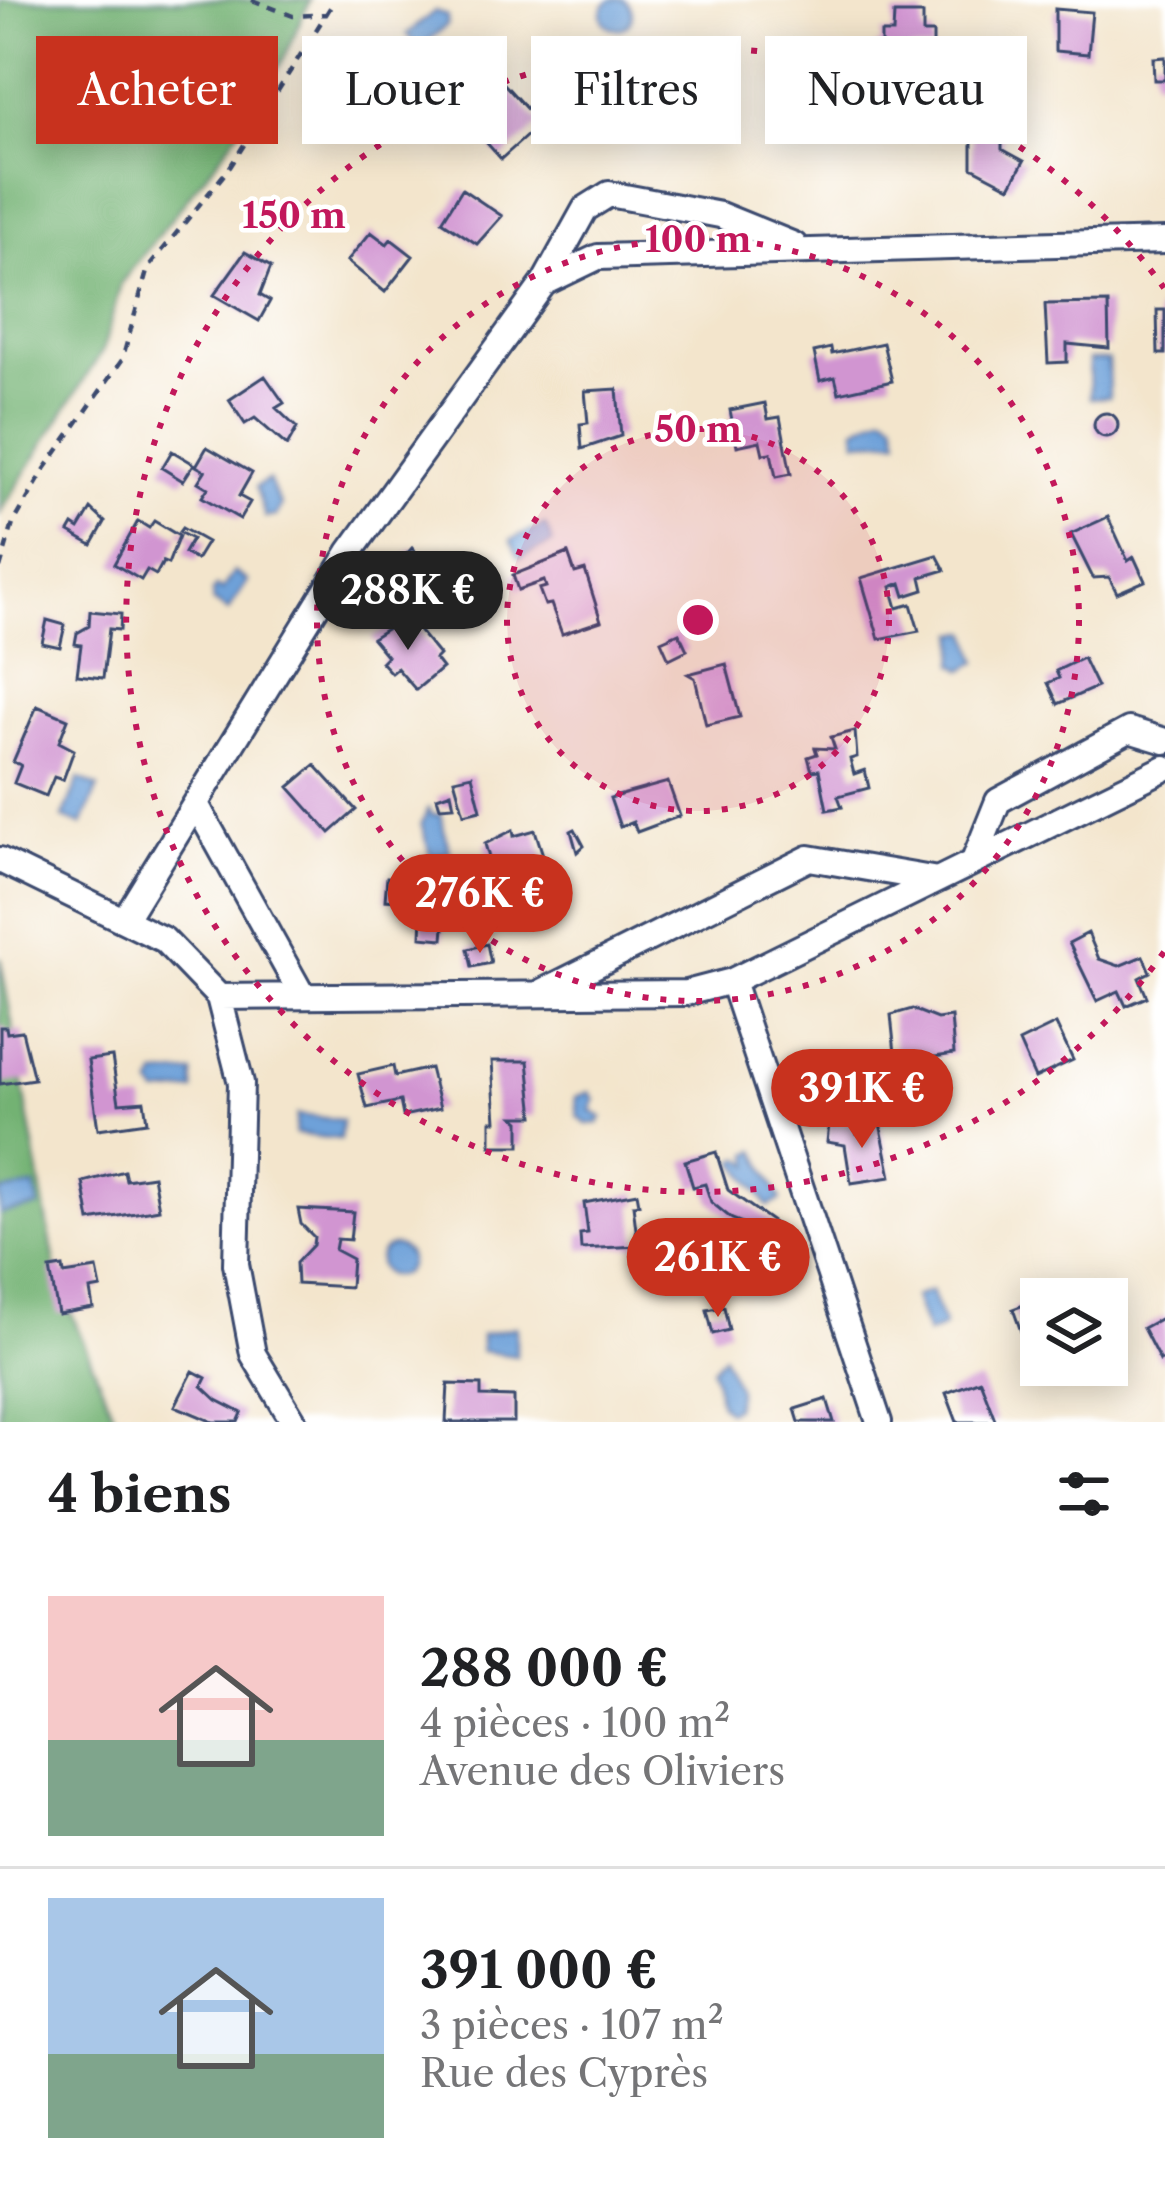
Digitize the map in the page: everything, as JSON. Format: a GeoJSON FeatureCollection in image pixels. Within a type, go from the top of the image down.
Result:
{"type":"FeatureCollection","features":[{"type":"Feature","properties":{"kind":"street"},"geometry":{"type":"LineString","coordinates":[[124,920],[350,552],[544,283],[585,209],[609,194],[720,215],[802,249]]}},
{"type":"Feature","properties":{"kind":"street"},"geometry":{"type":"LineString","coordinates":[[544,283],[598,257],[1165,241]]}},
{"type":"Feature","properties":{"kind":"street"},"geometry":{"type":"LineString","coordinates":[[974,861],[998,801],[1130,730],[1165,741]]}},
{"type":"Feature","properties":{"kind":"street"},"geometry":{"type":"LineString","coordinates":[[219,997],[686,993],[732,981],[1165,768]]}},
{"type":"Feature","properties":{"kind":"street"},"geometry":{"type":"LineString","coordinates":[[196,804],[302,995]]}},
{"type":"Feature","properties":{"kind":"street"},"geometry":{"type":"LineString","coordinates":[[534,995],[809,858],[932,879]]}},
{"type":"Feature","properties":{"kind":"street"},"geometry":{"type":"LineString","coordinates":[[0,860],[164,940],[219,997],[241,1083],[236,1264],[253,1354],[293,1422]]}},
{"type":"Feature","properties":{"kind":"street"},"geometry":{"type":"LineString","coordinates":[[732,981],[879,1422]]}},
{"type":"Feature","properties":{"kind":"path"},"geometry":{"type":"LineString","coordinates":[[252,0],[292,16],[327,14]]}},
{"type":"Feature","properties":{"kind":"path"},"geometry":{"type":"LineString","coordinates":[[0,568],[14,524],[45,469],[122,360],[148,268],[230,167],[335,0]]}},
{"type":"Feature","properties":{"kind":"green space"},"geometry":{"type":"Polygon","coordinates":[[[0,0],[310,0],[278,68],[278,36],[36,36],[36,144],[230,144],[121,283],[103,350],[0,513],[0,0]]]}},
{"type":"Feature","properties":{"kind":"green space"},"geometry":{"type":"Polygon","coordinates":[[[0,956],[58,1281],[117,1422],[0,1422],[0,956]]]}},
{"type":"Feature","properties":{"kind":"water"},"geometry":{"type":"Polygon","coordinates":[[[617,-1],[632,14],[617,29],[602,14],[617,-1]]]}},
{"type":"Feature","properties":{"kind":"water"},"geometry":{"type":"Polygon","coordinates":[[[435,11],[447,16],[447,25],[434,36],[407,34],[435,11]]]}},
{"type":"Feature","properties":{"kind":"water"},"geometry":{"type":"Polygon","coordinates":[[[1089,360],[1108,360],[1109,397],[1090,398],[1089,360]]]}},
{"type":"Feature","properties":{"kind":"water"},"geometry":{"type":"Polygon","coordinates":[[[884,414],[895,420],[899,439],[857,441],[856,428],[884,414]]]}},
{"type":"Feature","properties":{"kind":"water"},"geometry":{"type":"Polygon","coordinates":[[[268,480],[281,506],[276,516],[265,517],[256,487],[268,480]]]}},
{"type":"Feature","properties":{"kind":"water"},"geometry":{"type":"Polygon","coordinates":[[[545,525],[553,543],[519,558],[511,540],[545,525]]]}},
{"type":"Feature","properties":{"kind":"water"},"geometry":{"type":"Polygon","coordinates":[[[234,572],[248,581],[228,611],[213,601],[212,592],[216,587],[222,590],[234,572]]]}},
{"type":"Feature","properties":{"kind":"water"},"geometry":{"type":"Polygon","coordinates":[[[969,632],[978,661],[964,670],[955,664],[957,633],[969,632]]]}},
{"type":"Feature","properties":{"kind":"water"},"geometry":{"type":"Polygon","coordinates":[[[79,779],[98,787],[82,825],[63,818],[79,779]]]}},
{"type":"Feature","properties":{"kind":"water"},"geometry":{"type":"Polygon","coordinates":[[[429,808],[432,815],[440,814],[450,852],[431,857],[421,823],[429,808]]]}},
{"type":"Feature","properties":{"kind":"water"},"geometry":{"type":"Polygon","coordinates":[[[193,1073],[194,1091],[158,1094],[152,1086],[157,1076],[193,1073]]]}},
{"type":"Feature","properties":{"kind":"water"},"geometry":{"type":"Polygon","coordinates":[[[590,1092],[595,1100],[591,1111],[602,1117],[599,1123],[586,1124],[578,1116],[576,1097],[590,1092]]]}},
{"type":"Feature","properties":{"kind":"water"},"geometry":{"type":"Polygon","coordinates":[[[297,1115],[342,1120],[340,1139],[295,1134],[297,1115]]]}},
{"type":"Feature","properties":{"kind":"water"},"geometry":{"type":"Polygon","coordinates":[[[756,1151],[781,1200],[768,1206],[735,1161],[741,1158],[751,1165],[750,1154],[756,1151]]]}},
{"type":"Feature","properties":{"kind":"water"},"geometry":{"type":"Polygon","coordinates":[[[35,1186],[39,1207],[0,1214],[0,1192],[35,1186]]]}},
{"type":"Feature","properties":{"kind":"water"},"geometry":{"type":"Polygon","coordinates":[[[394,1246],[405,1250],[409,1261],[405,1272],[394,1276],[383,1272],[379,1261],[383,1250],[394,1246]]]}},
{"type":"Feature","properties":{"kind":"water"},"geometry":{"type":"Polygon","coordinates":[[[931,1291],[944,1327],[927,1334],[914,1297],[931,1291]]]}},
{"type":"Feature","properties":{"kind":"water"},"geometry":{"type":"Polygon","coordinates":[[[516,1327],[516,1356],[481,1351],[481,1335],[516,1327]]]}},
{"type":"Feature","properties":{"kind":"water"},"geometry":{"type":"Polygon","coordinates":[[[723,1356],[738,1389],[734,1408],[727,1411],[720,1404],[712,1368],[723,1356]]]}},
{"type":"Feature","properties":{"kind":"building"},"geometry":{"type":"Polygon","coordinates":[[[1055,9],[1092,12],[1088,54],[1055,51],[1055,9]]]}},
{"type":"Feature","properties":{"kind":"building"},"geometry":{"type":"Polygon","coordinates":[[[894,14],[923,14],[923,33],[933,36],[881,36],[893,33],[894,14]]]}},
{"type":"Feature","properties":{"kind":"building"},"geometry":{"type":"Polygon","coordinates":[[[1165,57],[1165,80],[1154,80],[1153,58],[1165,57]]]}},
{"type":"Feature","properties":{"kind":"building"},"geometry":{"type":"Polygon","coordinates":[[[507,87],[531,114],[531,132],[501,159],[488,144],[507,144],[507,87]]]}},
{"type":"Feature","properties":{"kind":"building"},"geometry":{"type":"Polygon","coordinates":[[[972,144],[1002,144],[1002,149],[1024,161],[1010,187],[972,167],[972,144]]]}},
{"type":"Feature","properties":{"kind":"building"},"geometry":{"type":"Polygon","coordinates":[[[462,189],[502,216],[477,244],[442,221],[462,189]]]}},
{"type":"Feature","properties":{"kind":"building"},"geometry":{"type":"Polygon","coordinates":[[[371,232],[387,244],[391,239],[413,256],[385,292],[347,261],[371,232]]]}},
{"type":"Feature","properties":{"kind":"building"},"geometry":{"type":"Polygon","coordinates":[[[245,252],[271,267],[260,295],[270,301],[259,321],[214,295],[245,252]]]}},
{"type":"Feature","properties":{"kind":"building"},"geometry":{"type":"Polygon","coordinates":[[[1108,303],[1109,348],[1067,344],[1067,362],[1048,363],[1045,304],[1108,303]]]}},
{"type":"Feature","properties":{"kind":"building"},"geometry":{"type":"Polygon","coordinates":[[[1157,310],[1165,310],[1165,354],[1158,354],[1157,310]]]}},
{"type":"Feature","properties":{"kind":"building"},"geometry":{"type":"Polygon","coordinates":[[[883,343],[892,381],[839,393],[835,377],[820,381],[814,352],[831,348],[832,354],[883,343]]]}},
{"type":"Feature","properties":{"kind":"building"},"geometry":{"type":"Polygon","coordinates":[[[265,376],[284,403],[276,408],[297,428],[287,446],[255,418],[245,424],[229,400],[265,376]]]}},
{"type":"Feature","properties":{"kind":"building"},"geometry":{"type":"Polygon","coordinates":[[[617,389],[621,436],[582,449],[580,424],[588,423],[585,391],[617,389]]]}},
{"type":"Feature","properties":{"kind":"building"},"geometry":{"type":"Polygon","coordinates":[[[765,403],[768,419],[780,417],[791,474],[776,477],[771,453],[763,454],[760,441],[737,446],[730,410],[765,403]]]}},
{"type":"Feature","properties":{"kind":"building"},"geometry":{"type":"Polygon","coordinates":[[[1106,413],[1118,425],[1106,437],[1094,425],[1106,413]]]}},
{"type":"Feature","properties":{"kind":"building"},"geometry":{"type":"Polygon","coordinates":[[[207,447],[252,473],[239,496],[250,502],[240,519],[202,497],[208,488],[198,482],[205,471],[196,466],[207,447]]]}},
{"type":"Feature","properties":{"kind":"building"},"geometry":{"type":"Polygon","coordinates":[[[172,451],[194,464],[183,481],[162,468],[172,451]]]}},
{"type":"Feature","properties":{"kind":"building"},"geometry":{"type":"Polygon","coordinates":[[[91,509],[105,522],[92,545],[69,532],[73,525],[79,529],[91,509]]]}},
{"type":"Feature","properties":{"kind":"building"},"geometry":{"type":"Polygon","coordinates":[[[1108,517],[1128,561],[1134,557],[1145,581],[1117,593],[1109,577],[1093,578],[1071,534],[1108,517]]]}},
{"type":"Feature","properties":{"kind":"building"},"geometry":{"type":"Polygon","coordinates":[[[138,521],[149,528],[154,521],[179,536],[168,564],[163,562],[156,575],[147,570],[141,580],[114,564],[138,521]]]}},
{"type":"Feature","properties":{"kind":"building"},"geometry":{"type":"Polygon","coordinates":[[[182,528],[207,542],[196,560],[184,553],[192,539],[179,532],[182,528]]]}},
{"type":"Feature","properties":{"kind":"building"},"geometry":{"type":"Polygon","coordinates":[[[412,548],[427,565],[414,578],[399,562],[412,548]]]}},
{"type":"Feature","properties":{"kind":"building"},"geometry":{"type":"Polygon","coordinates":[[[568,553],[575,573],[585,570],[601,621],[562,634],[551,604],[545,605],[539,589],[546,587],[544,581],[518,590],[513,575],[568,553]]]}},
{"type":"Feature","properties":{"kind":"building"},"geometry":{"type":"Polygon","coordinates":[[[937,555],[945,570],[921,577],[924,590],[905,596],[901,583],[891,587],[897,608],[911,604],[919,631],[879,639],[861,578],[937,555]]]}},
{"type":"Feature","properties":{"kind":"building"},"geometry":{"type":"Polygon","coordinates":[[[90,611],[121,614],[120,630],[109,629],[103,678],[77,675],[81,645],[75,644],[77,633],[89,626],[90,611]]]}},
{"type":"Feature","properties":{"kind":"building"},"geometry":{"type":"Polygon","coordinates":[[[407,616],[439,655],[435,659],[442,668],[416,690],[397,668],[391,673],[381,662],[387,656],[372,638],[407,616]]]}},
{"type":"Feature","properties":{"kind":"building"},"geometry":{"type":"Polygon","coordinates":[[[47,620],[65,625],[60,647],[42,643],[47,620]]]}},
{"type":"Feature","properties":{"kind":"building"},"geometry":{"type":"Polygon","coordinates":[[[679,633],[687,650],[669,659],[661,641],[679,633]]]}},
{"type":"Feature","properties":{"kind":"building"},"geometry":{"type":"Polygon","coordinates":[[[1083,658],[1097,687],[1058,704],[1048,683],[1059,678],[1056,671],[1083,658]]]}},
{"type":"Feature","properties":{"kind":"building"},"geometry":{"type":"Polygon","coordinates":[[[726,664],[740,717],[706,725],[695,678],[688,674],[726,664]]]}},
{"type":"Feature","properties":{"kind":"building"},"geometry":{"type":"Polygon","coordinates":[[[37,706],[68,719],[59,742],[74,750],[63,780],[54,777],[46,796],[14,783],[21,765],[13,762],[37,706]]]}},
{"type":"Feature","properties":{"kind":"building"},"geometry":{"type":"Polygon","coordinates":[[[855,731],[857,757],[850,759],[854,774],[865,770],[869,788],[838,796],[842,807],[827,810],[819,770],[812,771],[808,757],[817,754],[815,748],[835,749],[831,737],[855,731]]]}},
{"type":"Feature","properties":{"kind":"building"},"geometry":{"type":"Polygon","coordinates":[[[315,765],[356,810],[330,833],[289,787],[315,765]]]}},
{"type":"Feature","properties":{"kind":"building"},"geometry":{"type":"Polygon","coordinates":[[[472,775],[481,810],[464,814],[454,779],[472,775]]]}},
{"type":"Feature","properties":{"kind":"building"},"geometry":{"type":"Polygon","coordinates":[[[668,782],[680,816],[637,832],[633,822],[620,827],[610,798],[668,782]]]}},
{"type":"Feature","properties":{"kind":"building"},"geometry":{"type":"Polygon","coordinates":[[[451,792],[454,806],[440,807],[437,797],[451,792]]]}},
{"type":"Feature","properties":{"kind":"building"},"geometry":{"type":"Polygon","coordinates":[[[575,829],[584,846],[577,852],[571,831],[575,829]]]}},
{"type":"Feature","properties":{"kind":"building"},"geometry":{"type":"Polygon","coordinates":[[[513,830],[514,836],[535,830],[550,877],[534,882],[538,892],[501,898],[485,844],[513,830]]]}},
{"type":"Feature","properties":{"kind":"building"},"geometry":{"type":"Polygon","coordinates":[[[387,877],[448,882],[443,939],[421,937],[422,915],[412,902],[385,900],[387,877]]]}},
{"type":"Feature","properties":{"kind":"building"},"geometry":{"type":"Polygon","coordinates":[[[1088,933],[1099,959],[1119,966],[1143,956],[1150,972],[1139,978],[1147,997],[1126,1006],[1119,991],[1097,1001],[1069,943],[1088,933]]]}},
{"type":"Feature","properties":{"kind":"building"},"geometry":{"type":"Polygon","coordinates":[[[487,944],[491,963],[472,967],[468,949],[487,944]]]}},
{"type":"Feature","properties":{"kind":"building"},"geometry":{"type":"Polygon","coordinates":[[[912,1009],[937,1019],[951,1017],[954,1054],[896,1063],[891,1015],[912,1009]]]}},
{"type":"Feature","properties":{"kind":"building"},"geometry":{"type":"Polygon","coordinates":[[[1056,1024],[1073,1060],[1035,1078],[1019,1042],[1056,1024]]]}},
{"type":"Feature","properties":{"kind":"building"},"geometry":{"type":"Polygon","coordinates":[[[0,1027],[6,1027],[7,1033],[22,1031],[34,1079],[0,1084],[0,1027]]]}},
{"type":"Feature","properties":{"kind":"building"},"geometry":{"type":"Polygon","coordinates":[[[112,1057],[119,1103],[144,1101],[147,1122],[98,1129],[88,1060],[112,1057]]]}},
{"type":"Feature","properties":{"kind":"building"},"geometry":{"type":"Polygon","coordinates":[[[492,1061],[528,1061],[534,1116],[514,1116],[520,1121],[520,1146],[491,1146],[491,1121],[496,1121],[492,1061]]]}},
{"type":"Feature","properties":{"kind":"building"},"geometry":{"type":"Polygon","coordinates":[[[393,1066],[395,1076],[430,1068],[440,1108],[403,1116],[400,1101],[367,1108],[358,1074],[393,1066]]]}},
{"type":"Feature","properties":{"kind":"building"},"geometry":{"type":"Polygon","coordinates":[[[856,1123],[857,1134],[866,1133],[865,1125],[880,1123],[891,1177],[851,1183],[845,1145],[827,1142],[829,1124],[856,1123]]]}},
{"type":"Feature","properties":{"kind":"building"},"geometry":{"type":"Polygon","coordinates":[[[716,1152],[728,1190],[777,1225],[763,1231],[732,1219],[711,1202],[705,1184],[693,1187],[685,1161],[716,1152]]]}},
{"type":"Feature","properties":{"kind":"building"},"geometry":{"type":"Polygon","coordinates":[[[124,1171],[126,1180],[153,1176],[159,1209],[90,1221],[83,1182],[124,1171]]]}},
{"type":"Feature","properties":{"kind":"building"},"geometry":{"type":"Polygon","coordinates":[[[637,1193],[639,1204],[633,1205],[638,1246],[581,1249],[580,1234],[588,1233],[584,1203],[637,1193]]]}},
{"type":"Feature","properties":{"kind":"building"},"geometry":{"type":"Polygon","coordinates":[[[298,1209],[353,1212],[350,1240],[337,1239],[335,1250],[352,1259],[350,1287],[297,1284],[296,1263],[313,1245],[314,1237],[301,1224],[298,1209]]]}},
{"type":"Feature","properties":{"kind":"building"},"geometry":{"type":"Polygon","coordinates":[[[671,1248],[674,1271],[652,1274],[649,1251],[671,1248]]]}},
{"type":"Feature","properties":{"kind":"building"},"geometry":{"type":"Polygon","coordinates":[[[63,1267],[64,1274],[97,1269],[101,1288],[90,1290],[93,1308],[58,1314],[50,1269],[63,1267]]]}},
{"type":"Feature","properties":{"kind":"building"},"geometry":{"type":"Polygon","coordinates":[[[724,1307],[729,1330],[713,1334],[707,1310],[724,1307]]]}},
{"type":"Feature","properties":{"kind":"building"},"geometry":{"type":"Polygon","coordinates":[[[1165,1316],[1165,1358],[1160,1361],[1143,1328],[1165,1316]]]}},
{"type":"Feature","properties":{"kind":"building"},"geometry":{"type":"Polygon","coordinates":[[[193,1371],[206,1378],[202,1386],[217,1400],[242,1413],[238,1422],[213,1422],[175,1406],[193,1371]]]}},
{"type":"Feature","properties":{"kind":"building"},"geometry":{"type":"Polygon","coordinates":[[[980,1380],[996,1422],[957,1422],[946,1393],[980,1380]]]}},
{"type":"Feature","properties":{"kind":"building"},"geometry":{"type":"Polygon","coordinates":[[[448,1384],[481,1385],[481,1396],[514,1397],[514,1422],[446,1422],[448,1384]]]}},
{"type":"Feature","properties":{"kind":"building"},"geometry":{"type":"Polygon","coordinates":[[[827,1399],[834,1422],[799,1422],[795,1409],[827,1399]]]}}]}
